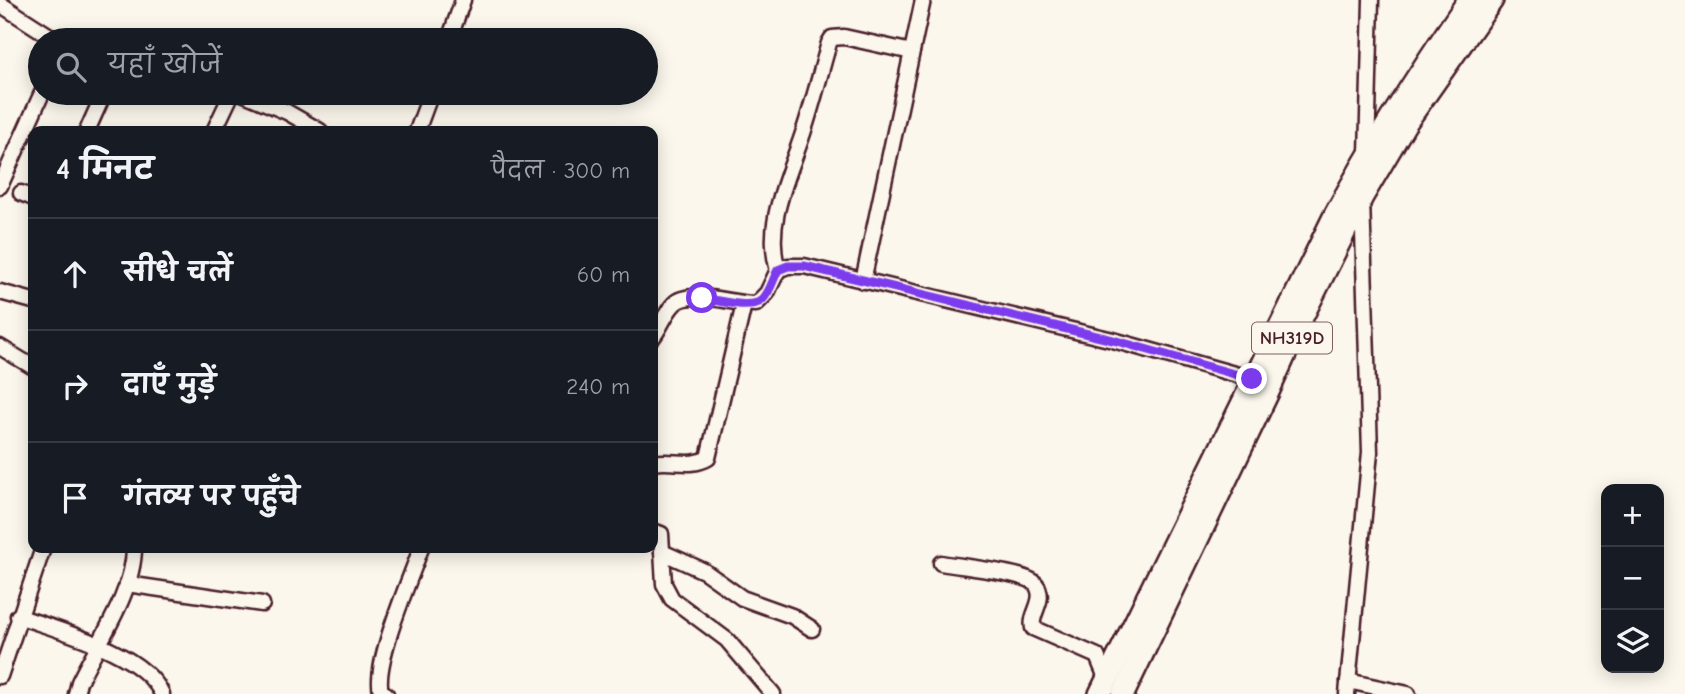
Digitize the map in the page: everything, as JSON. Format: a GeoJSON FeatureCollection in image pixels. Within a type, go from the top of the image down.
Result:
{"type":"FeatureCollection","features":[{"type":"Feature","properties":{"kind":"highway","name":"NH319D"},"geometry":{"type":"LineString","coordinates":[[1103,687],[1252,379],[1367,154],[1469,0]]}},
{"type":"Feature","properties":{"kind":"highway","name":"NH319D"},"geometry":{"type":"LineString","coordinates":[[1123,694],[1362,197],[1405,124],[1492,0]]}},
{"type":"Feature","properties":{"kind":"street"},"geometry":{"type":"LineString","coordinates":[[453,28],[463,0]]}},
{"type":"Feature","properties":{"kind":"street"},"geometry":{"type":"LineString","coordinates":[[863,281],[923,0]]}},
{"type":"Feature","properties":{"kind":"street"},"geometry":{"type":"LineString","coordinates":[[1371,0],[1367,154],[1362,197],[1370,452],[1347,687],[1408,694]]}},
{"type":"Feature","properties":{"kind":"street"},"geometry":{"type":"LineString","coordinates":[[0,4],[37,28]]}},
{"type":"Feature","properties":{"kind":"street"},"geometry":{"type":"LineString","coordinates":[[778,270],[773,254],[777,211],[805,130],[832,38],[844,37],[912,52]]}},
{"type":"Feature","properties":{"kind":"street"},"geometry":{"type":"LineString","coordinates":[[0,186],[37,105]]}},
{"type":"Feature","properties":{"kind":"street"},"geometry":{"type":"LineString","coordinates":[[89,126],[99,105]]}},
{"type":"Feature","properties":{"kind":"street"},"geometry":{"type":"LineString","coordinates":[[216,126],[226,105]]}},
{"type":"Feature","properties":{"kind":"street"},"geometry":{"type":"LineString","coordinates":[[270,105],[311,126]]}},
{"type":"Feature","properties":{"kind":"street"},"geometry":{"type":"LineString","coordinates":[[419,126],[427,105]]}},
{"type":"Feature","properties":{"kind":"street"},"geometry":{"type":"LineString","coordinates":[[658,329],[672,306],[680,299],[702,298],[756,304],[763,299],[778,270],[788,266],[804,266],[1113,340],[1252,379]]}},
{"type":"Feature","properties":{"kind":"street"},"geometry":{"type":"LineString","coordinates":[[0,292],[28,300]]}},
{"type":"Feature","properties":{"kind":"street"},"geometry":{"type":"LineString","coordinates":[[658,462],[699,463],[708,458],[744,304]]}},
{"type":"Feature","properties":{"kind":"street"},"geometry":{"type":"LineString","coordinates":[[0,347],[28,364]]}},
{"type":"Feature","properties":{"kind":"street"},"geometry":{"type":"LineString","coordinates":[[658,533],[661,534],[664,584],[672,599],[727,640],[774,694]]}},
{"type":"Feature","properties":{"kind":"street"},"geometry":{"type":"LineString","coordinates":[[662,552],[704,570],[742,598],[792,616],[813,629]]}},
{"type":"Feature","properties":{"kind":"street"},"geometry":{"type":"LineString","coordinates":[[0,676],[41,553]]}},
{"type":"Feature","properties":{"kind":"street"},"geometry":{"type":"LineString","coordinates":[[76,694],[79,682],[127,584],[134,553]]}},
{"type":"Feature","properties":{"kind":"street"},"geometry":{"type":"LineString","coordinates":[[386,694],[381,692],[378,681],[388,640],[419,553]]}},
{"type":"Feature","properties":{"kind":"street"},"geometry":{"type":"LineString","coordinates":[[941,563],[1032,581],[1040,596],[1033,617],[1033,628],[1097,656],[1103,687]]}},
{"type":"Feature","properties":{"kind":"street"},"geometry":{"type":"LineString","coordinates":[[127,584],[262,604]]}},
{"type":"Feature","properties":{"kind":"street"},"geometry":{"type":"LineString","coordinates":[[19,616],[98,646],[141,667],[162,694]]}},
{"type":"Feature","properties":{"kind":"route"},"geometry":{"type":"LineString","coordinates":[[702,298],[756,304],[767,293],[778,270],[788,266],[804,266],[1113,340],[1252,379]]}}]}
